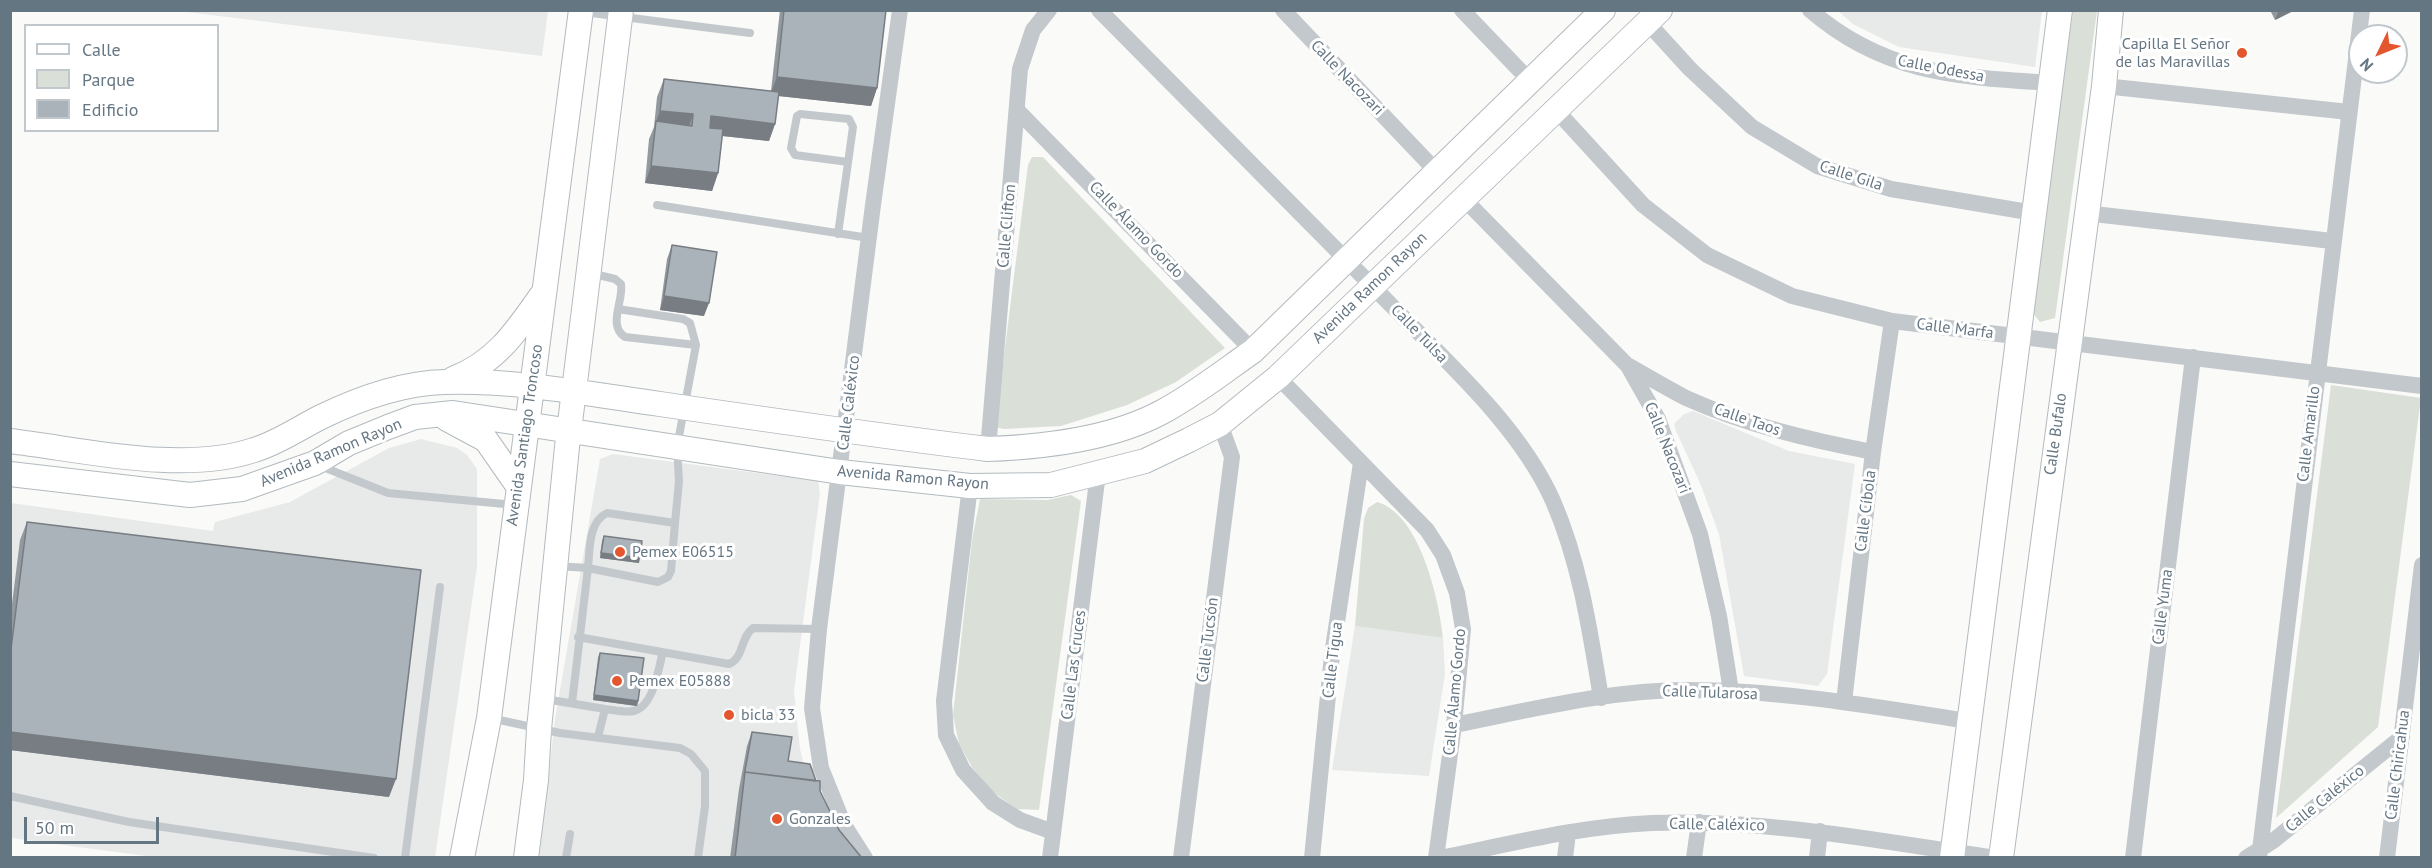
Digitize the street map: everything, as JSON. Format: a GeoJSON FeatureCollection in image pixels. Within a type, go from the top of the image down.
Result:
{"type":"FeatureCollection","features":[{"type":"Feature","properties":{"kind":"main road","name":"Avenida Ramon Rayon"},"geometry":{"type":"LineString","coordinates":[[10,441],[160,460],[223,458],[264,446],[357,400],[416,383],[445,382],[574,392],[988,449],[1039,447],[1130,426],[1160,413],[1188,396],[1253,351],[1602,10]]}},
{"type":"Feature","properties":{"kind":"main road"},"geometry":{"type":"LineString","coordinates":[[1953,855],[1968,721],[2060,10]]}},
{"type":"Feature","properties":{"kind":"main road","name":"Calle Bufalo"},"geometry":{"type":"LineString","coordinates":[[2001,858],[2085,213],[2104,86],[2111,10]]}},
{"type":"Feature","properties":{"kind":"main road","name":"Avenida Santiago Troncoso"},"geometry":{"type":"LineString","coordinates":[[462,858],[489,718],[581,11]]}},
{"type":"Feature","properties":{"kind":"main road"},"geometry":{"type":"LineString","coordinates":[[526,858],[536,780],[554,566],[569,431],[621,13]]}},
{"type":"Feature","properties":{"kind":"main road","name":"Avenida Ramon Rayon"},"geometry":{"type":"LineString","coordinates":[[10,474],[190,495],[242,489],[315,463],[349,443],[415,417],[453,413],[840,472],[970,486],[1051,485],[1145,460],[1220,424],[1278,377],[1654,16]]}},
{"type":"Feature","properties":{"kind":"main road"},"geometry":{"type":"LineString","coordinates":[[445,382],[485,363],[500,350],[514,335],[544,292]]}},
{"type":"Feature","properties":{"kind":"main road"},"geometry":{"type":"LineString","coordinates":[[440,414],[486,440],[517,496]]}},
{"type":"Feature","properties":{"kind":"street","name":"Calle Caléxico"},"geometry":{"type":"LineString","coordinates":[[865,858],[844,825],[821,768],[812,708],[819,628],[900,10]]}},
{"type":"Feature","properties":{"kind":"street","name":"Calle Clifton"},"geometry":{"type":"LineString","coordinates":[[988,449],[1022,57],[1033,30],[1048,10]]}},
{"type":"Feature","properties":{"kind":"street","name":"Calle Tulsa"},"geometry":{"type":"LineString","coordinates":[[1099,10],[1348,259],[1465,381],[1516,440],[1552,499],[1573,556],[1589,627],[1601,698]]}},
{"type":"Feature","properties":{"kind":"street","name":"Calle Nacozari"},"geometry":{"type":"LineString","coordinates":[[1283,10],[1437,172]]}},
{"type":"Feature","properties":{"kind":"street"},"geometry":{"type":"LineString","coordinates":[[1462,10],[1530,81]]}},
{"type":"Feature","properties":{"kind":"street","name":"Calle Odessa"},"geometry":{"type":"LineString","coordinates":[[1810,10],[1830,28],[1871,52],[1905,65],[1972,78],[2050,83]]}},
{"type":"Feature","properties":{"kind":"street","name":"Calle Amarillo"},"geometry":{"type":"LineString","coordinates":[[2255,856],[2362,10]]}},
{"type":"Feature","properties":{"kind":"street","name":"Calle Gila"},"geometry":{"type":"LineString","coordinates":[[1654,16],[1690,69],[1752,126],[1816,166],[1891,189],[2034,213]]}},
{"type":"Feature","properties":{"kind":"street"},"geometry":{"type":"LineString","coordinates":[[2104,86],[2349,112]]}},
{"type":"Feature","properties":{"kind":"street","name":"Calle Álamo Gordo"},"geometry":{"type":"LineString","coordinates":[[1017,110],[1253,351]]}},
{"type":"Feature","properties":{"kind":"street","name":"Calle Marfa"},"geometry":{"type":"LineString","coordinates":[[1556,110],[1643,205],[1707,255],[1792,296],[1892,321],[2421,386]]}},
{"type":"Feature","properties":{"kind":"street","name":"Calle Nacozari"},"geometry":{"type":"LineString","coordinates":[[1464,199],[1628,366],[1658,419],[1700,534],[1719,616],[1731,691]]}},
{"type":"Feature","properties":{"kind":"street"},"geometry":{"type":"LineString","coordinates":[[2085,213],[2332,241]]}},
{"type":"Feature","properties":{"kind":"street","name":"Calle Cíbola"},"geometry":{"type":"LineString","coordinates":[[1844,702],[1873,452],[1892,321]]}},
{"type":"Feature","properties":{"kind":"street","name":"Calle Yuma"},"geometry":{"type":"LineString","coordinates":[[2133,858],[2193,357]]}},
{"type":"Feature","properties":{"kind":"street","name":"Calle Taos"},"geometry":{"type":"LineString","coordinates":[[1628,366],[1687,398],[1741,419],[1799,438],[1873,452]]}},
{"type":"Feature","properties":{"kind":"street","name":"Calle Álamo Gordo"},"geometry":{"type":"LineString","coordinates":[[1278,377],[1427,530],[1443,555],[1457,592],[1463,629],[1454,725],[1436,858]]}},
{"type":"Feature","properties":{"kind":"street","name":"Calle Tucsón"},"geometry":{"type":"LineString","coordinates":[[1181,858],[1232,457],[1220,424]]}},
{"type":"Feature","properties":{"kind":"street","name":"Calle Tigua"},"geometry":{"type":"LineString","coordinates":[[1312,858],[1332,655],[1361,463]]}},
{"type":"Feature","properties":{"kind":"street","name":"Calle Las Cruces"},"geometry":{"type":"LineString","coordinates":[[1050,858],[1098,473]]}},
{"type":"Feature","properties":{"kind":"street"},"geometry":{"type":"LineString","coordinates":[[970,486],[944,701],[946,735],[963,770],[993,803],[1020,820],[1053,832]]}},
{"type":"Feature","properties":{"kind":"street","name":"Calle Chiricahua"},"geometry":{"type":"LineString","coordinates":[[2387,858],[2421,565]]}},
{"type":"Feature","properties":{"kind":"street","name":"Calle Tularosa"},"geometry":{"type":"LineString","coordinates":[[1454,725],[1639,692],[1731,691],[1844,702],[1968,721]]}},
{"type":"Feature","properties":{"kind":"street","name":"Calle Caléxico"},"geometry":{"type":"LineString","coordinates":[[2255,856],[2402,737]]}},
{"type":"Feature","properties":{"kind":"street","name":"Calle Caléxico"},"geometry":{"type":"LineString","coordinates":[[1441,858],[1568,833],[1649,824],[1699,822],[1755,824],[1820,831],[1953,855],[1995,858]]}},
{"type":"Feature","properties":{"kind":"street"},"geometry":{"type":"LineString","coordinates":[[1694,858],[1699,822]]}},
{"type":"Feature","properties":{"kind":"street"},"geometry":{"type":"LineString","coordinates":[[1817,858],[1820,831]]}},
{"type":"Feature","properties":{"kind":"street"},"geometry":{"type":"LineString","coordinates":[[1565,858],[1568,833]]}},
{"type":"Feature","properties":{"kind":"lane"},"geometry":{"type":"LineString","coordinates":[[581,11],[621,13],[750,33]]}},
{"type":"Feature","properties":{"kind":"lane"},"geometry":{"type":"LineString","coordinates":[[838,234],[853,127],[849,119],[800,114],[796,116],[791,150],[795,155],[848,162]]}},
{"type":"Feature","properties":{"kind":"lane"},"geometry":{"type":"LineString","coordinates":[[657,205],[869,238]]}},
{"type":"Feature","properties":{"kind":"lane"},"geometry":{"type":"LineString","coordinates":[[589,273],[615,279],[621,284],[617,330],[625,337],[696,345]]}},
{"type":"Feature","properties":{"kind":"lane"},"geometry":{"type":"LineString","coordinates":[[554,566],[588,568],[658,582],[668,577],[671,571],[679,481],[677,447],[696,345],[690,323],[618,309]]}},
{"type":"Feature","properties":{"kind":"lane"},"geometry":{"type":"LineString","coordinates":[[315,463],[388,493],[517,496]]}},
{"type":"Feature","properties":{"kind":"lane"},"geometry":{"type":"LineString","coordinates":[[572,703],[578,637],[594,525],[602,515],[607,513],[675,523]]}},
{"type":"Feature","properties":{"kind":"lane"},"geometry":{"type":"LineString","coordinates":[[405,858],[440,587]]}},
{"type":"Feature","properties":{"kind":"lane"},"geometry":{"type":"LineString","coordinates":[[578,637],[729,664],[738,658],[745,636],[753,628],[819,628]]}},
{"type":"Feature","properties":{"kind":"lane"},"geometry":{"type":"LineString","coordinates":[[542,698],[605,709],[633,711],[643,707],[648,699],[663,652]]}},
{"type":"Feature","properties":{"kind":"lane"},"geometry":{"type":"LineString","coordinates":[[598,737],[605,709]]}},
{"type":"Feature","properties":{"kind":"lane"},"geometry":{"type":"LineString","coordinates":[[489,718],[539,729],[680,748],[701,763],[705,771],[705,806],[698,858]]}},
{"type":"Feature","properties":{"kind":"lane"},"geometry":{"type":"LineString","coordinates":[[10,796],[129,822],[374,858]]}},
{"type":"Feature","properties":{"kind":"lane"},"geometry":{"type":"LineString","coordinates":[[566,858],[570,834]]}},
{"type":"Feature","properties":{"kind":"shaded area"},"geometry":{"type":"Polygon","coordinates":[[[548,10],[542,56],[179,11],[548,10]]]}},
{"type":"Feature","properties":{"kind":"shaded area"},"geometry":{"type":"Polygon","coordinates":[[[1838,11],[2042,11],[2035,67],[1899,47],[1853,24],[1838,11]]]}},
{"type":"Feature","properties":{"kind":"shaded area"},"geometry":{"type":"Polygon","coordinates":[[[1693,411],[1789,451],[1855,464],[1827,674],[1818,686],[1744,676],[1719,534],[1674,424],[1684,414],[1693,411]]]}},
{"type":"Feature","properties":{"kind":"shaded area"},"geometry":{"type":"Polygon","coordinates":[[[421,439],[457,448],[467,455],[477,469],[477,567],[435,857],[161,858],[11,838],[11,503],[213,531],[215,522],[290,502],[389,448],[421,439]]]}},
{"type":"Feature","properties":{"kind":"shaded area"},"geometry":{"type":"Polygon","coordinates":[[[613,454],[818,481],[820,493],[794,691],[800,749],[814,808],[839,857],[539,858],[555,719],[600,459],[613,454]]]}},
{"type":"Feature","properties":{"kind":"shaded area"},"geometry":{"type":"Polygon","coordinates":[[[1355,626],[1443,638],[1445,674],[1429,776],[1332,770],[1355,626]]]}},
{"type":"Feature","properties":{"kind":"green space"},"geometry":{"type":"Polygon","coordinates":[[[2073,11],[2097,11],[2055,318],[2040,322],[2032,312],[2073,11]]]}},
{"type":"Feature","properties":{"kind":"green space"},"geometry":{"type":"Polygon","coordinates":[[[1032,157],[1043,157],[1225,348],[1176,382],[1127,405],[1061,426],[1004,429],[995,427],[1028,165],[1032,157]]]}},
{"type":"Feature","properties":{"kind":"green space"},"geometry":{"type":"Polygon","coordinates":[[[2331,385],[2421,398],[2378,727],[2276,818],[2331,385]]]}},
{"type":"Feature","properties":{"kind":"green space"},"geometry":{"type":"Polygon","coordinates":[[[1071,495],[1081,501],[1039,810],[1017,809],[990,790],[972,767],[959,744],[953,715],[972,540],[980,499],[1047,500],[1071,495]]]}},
{"type":"Feature","properties":{"kind":"green space"},"geometry":{"type":"Polygon","coordinates":[[[1377,502],[1392,510],[1405,523],[1416,540],[1432,581],[1443,638],[1355,626],[1364,519],[1368,508],[1377,502]]]}},
{"type":"Feature","properties":{"kind":"building"},"geometry":{"type":"Polygon","coordinates":[[[784,10],[886,10],[877,88],[777,77],[784,10]]]}},
{"type":"Feature","properties":{"kind":"building"},"geometry":{"type":"Polygon","coordinates":[[[664,79],[779,92],[775,124],[711,116],[710,128],[723,129],[718,173],[651,166],[656,121],[692,126],[693,114],[660,111],[664,79]]]}},
{"type":"Feature","properties":{"kind":"building"},"geometry":{"type":"Polygon","coordinates":[[[672,245],[717,252],[709,303],[664,296],[672,245]]]}},
{"type":"Feature","properties":{"kind":"building"},"geometry":{"type":"Polygon","coordinates":[[[27,522],[421,570],[396,779],[10,732],[10,657],[27,522]]]}},
{"type":"Feature","properties":{"kind":"building","name":"Pemex E06515"},"geometry":{"type":"Polygon","coordinates":[[[604,536],[642,541],[640,558],[601,553],[604,536]]]}},
{"type":"Feature","properties":{"kind":"building","name":"Pemex E05888"},"geometry":{"type":"Polygon","coordinates":[[[600,653],[644,658],[638,701],[594,695],[600,653]]]}},
{"type":"Feature","properties":{"kind":"building"},"geometry":{"type":"Polygon","coordinates":[[[752,732],[792,737],[788,761],[810,764],[816,781],[745,772],[744,776],[752,732]]]}},
{"type":"Feature","properties":{"kind":"building","name":"Gonzales"},"geometry":{"type":"Polygon","coordinates":[[[745,772],[820,781],[820,791],[839,830],[862,858],[735,858],[745,772]]]}},
{"type":"Feature","properties":{"kind":"place","name":"Capilla El Señor de las Maravillas"},"geometry":{"type":"Point","coordinates":[2242,53]}},
{"type":"Feature","properties":{"kind":"place","name":"Pemex E06515"},"geometry":{"type":"Point","coordinates":[620,552]}},
{"type":"Feature","properties":{"kind":"place","name":"Pemex E05888"},"geometry":{"type":"Point","coordinates":[617,681]}},
{"type":"Feature","properties":{"kind":"place","name":"bicla 33"},"geometry":{"type":"Point","coordinates":[729,715]}},
{"type":"Feature","properties":{"kind":"place","name":"Gonzales"},"geometry":{"type":"Point","coordinates":[777,819]}}]}
